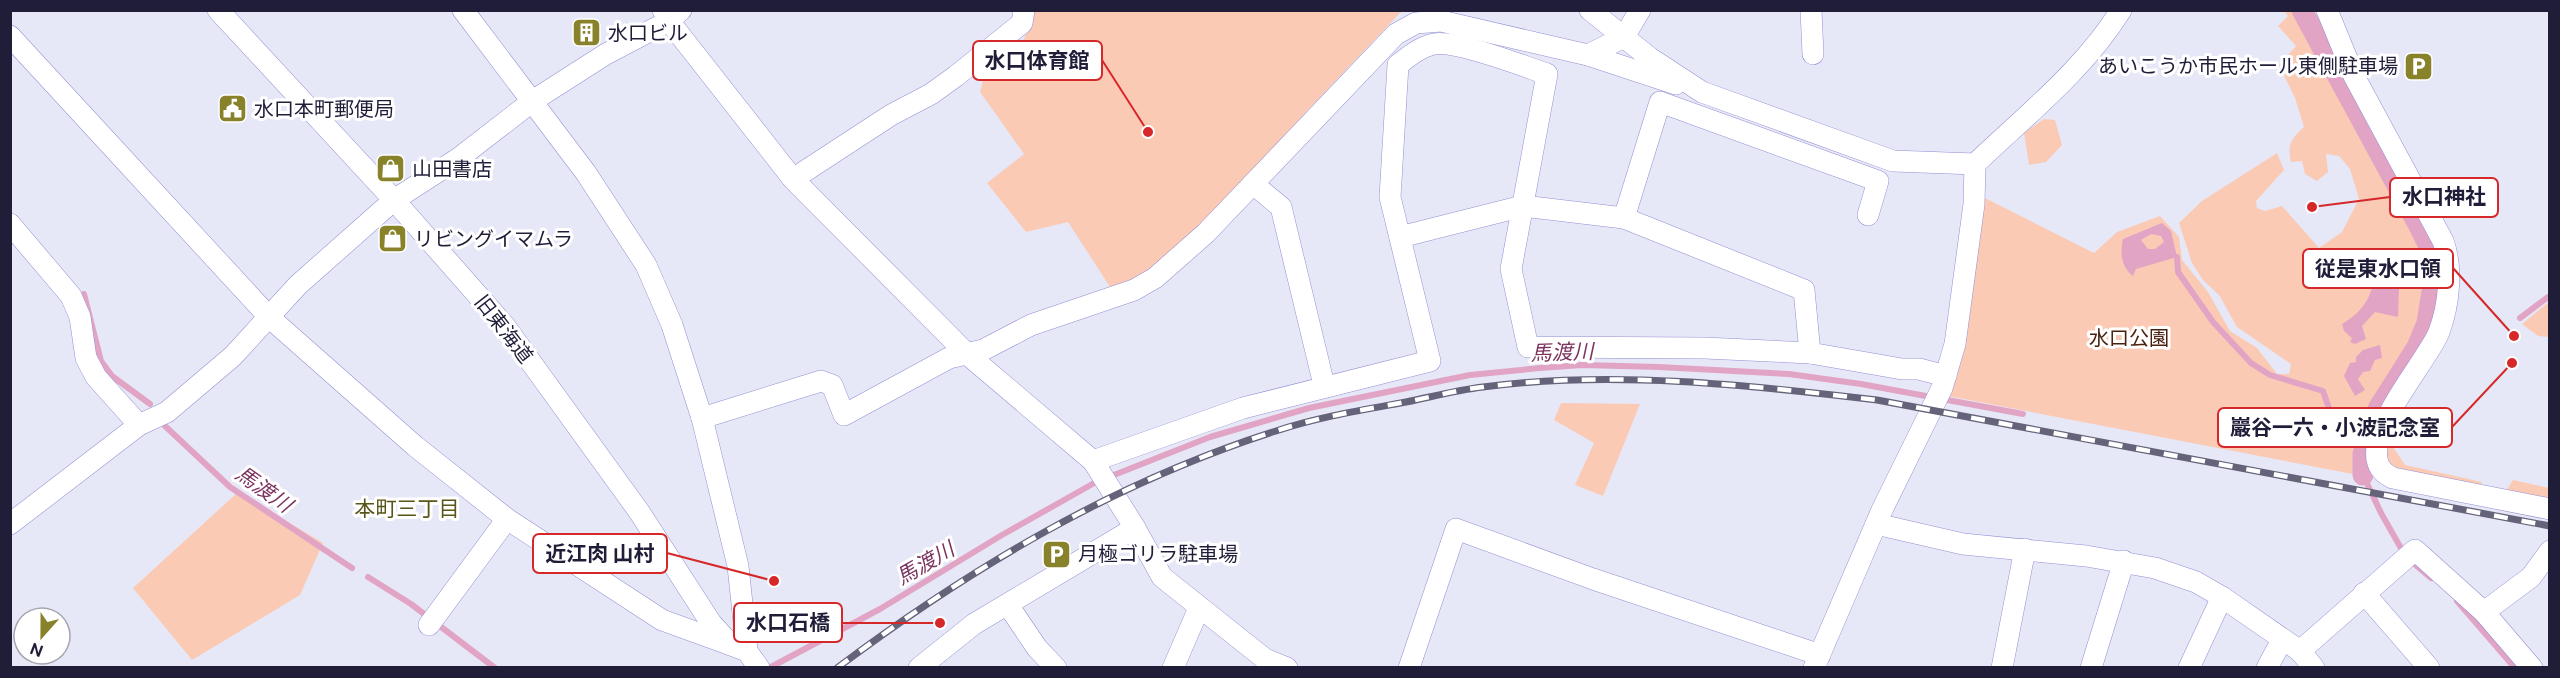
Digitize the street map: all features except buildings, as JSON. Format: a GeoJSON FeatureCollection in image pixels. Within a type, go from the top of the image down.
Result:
{"type":"FeatureCollection","features":[{"type":"Feature","properties":{"kind":"street","name":"旧東海道"},"geometry":{"type":"LineString","coordinates":[[218,10],[394,200],[504,325],[640,513],[711,623],[749,658]]}},
{"type":"Feature","properties":{"kind":"street"},"geometry":{"type":"LineString","coordinates":[[463,10],[534,100],[586,173],[646,265],[672,325],[702,418],[738,566],[749,658]]}},
{"type":"Feature","properties":{"kind":"street"},"geometry":{"type":"LineString","coordinates":[[793,179],[891,115],[931,94],[956,76],[1022,23],[1024,10]]}},
{"type":"Feature","properties":{"kind":"street"},"geometry":{"type":"LineString","coordinates":[[1590,10],[1702,92]]}},
{"type":"Feature","properties":{"kind":"street"},"geometry":{"type":"LineString","coordinates":[[1588,55],[1624,37],[1640,10]]}},
{"type":"Feature","properties":{"kind":"street"},"geometry":{"type":"LineString","coordinates":[[1811,10],[1813,54]]}},
{"type":"Feature","properties":{"kind":"street"},"geometry":{"type":"LineString","coordinates":[[1409,668],[1456,529],[1817,661],[1876,524],[1941,389],[1954,345],[1974,204],[1975,164],[2087,56],[2108,32],[2121,10]]}},
{"type":"Feature","properties":{"kind":"street"},"geometry":{"type":"LineString","coordinates":[[2327,10],[2354,76],[2443,241],[2449,258],[2445,305],[2440,330],[2432,349],[2387,417],[2375,447],[2378,465],[2384,474],[2393,478],[2550,509]]}},
{"type":"Feature","properties":{"kind":"street"},"geometry":{"type":"LineString","coordinates":[[10,524],[139,425],[166,412],[233,356],[298,285],[394,200],[459,158],[534,100],[671,14],[793,179],[967,354],[1093,461],[1135,528],[1162,577],[1265,659],[1287,668]]}},
{"type":"Feature","properties":{"kind":"street"},"geometry":{"type":"LineString","coordinates":[[702,418],[821,381],[832,385],[844,415],[949,358],[983,351],[1031,325],[1134,290],[1148,282],[1206,233],[1396,34],[1416,23],[1443,16],[1588,55],[1702,92],[1893,161],[1975,164]]}},
{"type":"Feature","properties":{"kind":"street"},"geometry":{"type":"LineString","coordinates":[[10,36],[270,318],[415,447],[507,519],[662,620],[749,658]]}},
{"type":"Feature","properties":{"kind":"street"},"geometry":{"type":"LineString","coordinates":[[1093,461],[1243,408],[1324,385],[1430,360],[1390,197],[1398,65],[1413,52],[1436,44],[1463,47],[1548,74],[1511,269],[1528,347],[1705,348],[1810,353],[1902,369],[1919,369],[1941,389]]}},
{"type":"Feature","properties":{"kind":"street"},"geometry":{"type":"LineString","coordinates":[[1624,218],[1660,102],[1878,181],[1868,215]]}},
{"type":"Feature","properties":{"kind":"street"},"geometry":{"type":"LineString","coordinates":[[1253,184],[1281,207],[1324,385]]}},
{"type":"Feature","properties":{"kind":"street"},"geometry":{"type":"LineString","coordinates":[[1400,237],[1523,206],[1624,218],[1804,290],[1810,353]]}},
{"type":"Feature","properties":{"kind":"street"},"geometry":{"type":"LineString","coordinates":[[10,224],[71,296],[80,317],[86,358],[96,377],[139,425]]}},
{"type":"Feature","properties":{"kind":"street"},"geometry":{"type":"LineString","coordinates":[[432,621],[507,519]]}},
{"type":"Feature","properties":{"kind":"street"},"geometry":{"type":"LineString","coordinates":[[1876,524],[1963,544],[2124,561],[2196,582],[2222,597],[2300,651],[2314,668]]}},
{"type":"Feature","properties":{"kind":"street"},"geometry":{"type":"LineString","coordinates":[[919,668],[974,624],[1135,528]]}},
{"type":"Feature","properties":{"kind":"street"},"geometry":{"type":"LineString","coordinates":[[2002,668],[2025,549]]}},
{"type":"Feature","properties":{"kind":"street"},"geometry":{"type":"LineString","coordinates":[[2484,612],[2530,577],[2550,551]]}},
{"type":"Feature","properties":{"kind":"street"},"geometry":{"type":"LineString","coordinates":[[2300,651],[2407,556],[2484,612],[2532,668]]}},
{"type":"Feature","properties":{"kind":"street"},"geometry":{"type":"LineString","coordinates":[[2091,668],[2124,561]]}},
{"type":"Feature","properties":{"kind":"street"},"geometry":{"type":"LineString","coordinates":[[2364,593],[2429,668]]}},
{"type":"Feature","properties":{"kind":"street"},"geometry":{"type":"LineString","coordinates":[[2189,668],[2222,597]]}},
{"type":"Feature","properties":{"kind":"street"},"geometry":{"type":"LineString","coordinates":[[1008,605],[1036,648],[1056,668]]}},
{"type":"Feature","properties":{"kind":"street"},"geometry":{"type":"LineString","coordinates":[[1173,668],[1199,608]]}},
{"type":"Feature","properties":{"kind":"street"},"geometry":{"type":"LineString","coordinates":[[2268,668],[2282,640]]}},
{"type":"Feature","properties":{"kind":"green space"},"geometry":{"type":"Polygon","coordinates":[[[1033,11],[1402,11],[1307,111],[1190,242],[1145,273],[1112,290],[1068,222],[1026,232],[987,183],[1024,154],[980,92],[985,72],[1024,39],[1033,11]]]}},
{"type":"Feature","properties":{"kind":"green space","name":"水口公園"},"geometry":{"type":"Polygon","coordinates":[[[2284,11],[2307,11],[2420,212],[2442,265],[2429,331],[2365,451],[2363,476],[1943,395],[1981,196],[2094,253],[2117,232],[2160,216],[2179,237],[2182,260],[2208,292],[2230,331],[2257,348],[2277,374],[2289,374],[2291,364],[2237,327],[2219,295],[2203,280],[2192,263],[2179,223],[2202,201],[2277,153],[2284,170],[2256,201],[2257,208],[2265,211],[2282,206],[2319,248],[2342,232],[2359,199],[2350,169],[2339,156],[2326,154],[2328,172],[2317,181],[2305,174],[2302,161],[2291,162],[2291,142],[2304,127],[2295,98],[2279,65],[2296,46],[2278,26],[2288,16],[2284,11]]]}},
{"type":"Feature","properties":{"kind":"green space"},"geometry":{"type":"Polygon","coordinates":[[[2044,119],[2055,120],[2062,145],[2046,162],[2029,165],[2024,133],[2044,119]]]}},
{"type":"Feature","properties":{"kind":"green space"},"geometry":{"type":"Polygon","coordinates":[[[2550,301],[2549,337],[2538,336],[2522,324],[2550,301]]]}},
{"type":"Feature","properties":{"kind":"green space"},"geometry":{"type":"Polygon","coordinates":[[[1561,403],[1640,404],[1603,496],[1575,485],[1594,443],[1554,420],[1561,403]]]}},
{"type":"Feature","properties":{"kind":"green space"},"geometry":{"type":"Polygon","coordinates":[[[2405,418],[2409,430],[2393,447],[2405,465],[2482,482],[2479,490],[2393,471],[2384,454],[2405,418]]]}},
{"type":"Feature","properties":{"kind":"green space"},"geometry":{"type":"Polygon","coordinates":[[[2513,480],[2549,488],[2549,502],[2505,493],[2513,480]]]}},
{"type":"Feature","properties":{"kind":"green space"},"geometry":{"type":"Polygon","coordinates":[[[238,492],[323,543],[300,595],[192,660],[133,588],[238,492]]]}},
{"type":"Feature","properties":{"kind":"shaded area"},"geometry":{"type":"Polygon","coordinates":[[[2162,223],[2171,231],[2177,257],[2136,269],[2133,276],[2122,259],[2123,239],[2162,223]],[[2151,234],[2141,240],[2148,249],[2155,249],[2164,242],[2161,236],[2151,234]]]}},
{"type":"Feature","properties":{"kind":"shaded area"},"geometry":{"type":"Polygon","coordinates":[[[2372,288],[2399,289],[2398,317],[2375,312],[2362,326],[2366,339],[2355,344],[2350,342],[2352,338],[2344,331],[2342,324],[2361,309],[2372,288]]]}},
{"type":"Feature","properties":{"kind":"shaded area"},"geometry":{"type":"Polygon","coordinates":[[[2380,345],[2382,358],[2375,360],[2370,371],[2363,372],[2358,379],[2365,390],[2355,396],[2344,376],[2350,363],[2356,362],[2356,357],[2363,350],[2380,345]]]}},
{"type":"Feature","properties":{"kind":"waterway"},"geometry":{"type":"LineString","coordinates":[[2302,10],[2419,226],[2433,254],[2436,267],[2427,323],[2417,347],[2379,407],[2363,454],[2363,475]]}},
{"type":"Feature","properties":{"kind":"waterway"},"geometry":{"type":"LineString","coordinates":[[2177,257],[2178,272],[2213,322],[2251,363],[2270,375],[2323,391],[2332,417],[2339,425],[2368,439]]}},
{"type":"Feature","properties":{"kind":"waterway","name":"馬渡川"},"geometry":{"type":"LineString","coordinates":[[84,294],[101,361],[112,376],[150,404]]}},
{"type":"Feature","properties":{"kind":"waterway"},"geometry":{"type":"LineString","coordinates":[[2520,318],[2548,297],[2550,299]]}},
{"type":"Feature","properties":{"kind":"waterway","name":"馬渡川"},"geometry":{"type":"LineString","coordinates":[[1114,475],[1210,437],[1309,408],[1470,375],[1582,365],[1789,374],[1861,384],[2023,414]]}},
{"type":"Feature","properties":{"kind":"waterway","name":"馬渡川"},"geometry":{"type":"LineString","coordinates":[[165,426],[230,487],[352,568]]}},
{"type":"Feature","properties":{"kind":"waterway"},"geometry":{"type":"LineString","coordinates":[[2363,475],[2406,557],[2431,578]]}},
{"type":"Feature","properties":{"kind":"waterway","name":"馬渡川"},"geometry":{"type":"LineString","coordinates":[[769,668],[880,609],[1002,535],[1096,482]]}},
{"type":"Feature","properties":{"kind":"waterway","name":"馬渡川"},"geometry":{"type":"LineString","coordinates":[[368,577],[411,604],[495,668]]}},
{"type":"Feature","properties":{"kind":"waterway"},"geometry":{"type":"LineString","coordinates":[[2457,601],[2515,668]]}},
{"type":"Feature","properties":{"kind":"railway"},"geometry":{"type":"LineString","coordinates":[[837,668],[888,631],[993,562],[1047,531],[1158,475],[1276,431],[1340,414],[1464,390],[1531,382],[1580,380],[1680,382],[1780,389],[1877,400],[2550,526]]}},
{"type":"Feature","properties":{"kind":"place","name":"水口ビル"},"geometry":{"type":"Point","coordinates":[587,33]}},
{"type":"Feature","properties":{"kind":"place","name":"あいこうか市民ホール東側駐車場"},"geometry":{"type":"Point","coordinates":[2419,66]}},
{"type":"Feature","properties":{"kind":"place","name":"水口本町郵便局"},"geometry":{"type":"Point","coordinates":[233,109]}},
{"type":"Feature","properties":{"kind":"place","name":"水口体育館"},"geometry":{"type":"Point","coordinates":[1148,132]}},
{"type":"Feature","properties":{"kind":"place","name":"山田書店"},"geometry":{"type":"Point","coordinates":[391,169]}},
{"type":"Feature","properties":{"kind":"place","name":"水口神社"},"geometry":{"type":"Point","coordinates":[2312,207]}},
{"type":"Feature","properties":{"kind":"place","name":"リビングイマムラ"},"geometry":{"type":"Point","coordinates":[393,239]}},
{"type":"Feature","properties":{"kind":"place","name":"従是東水口領"},"geometry":{"type":"Point","coordinates":[2514,336]}},
{"type":"Feature","properties":{"kind":"place","name":"巖谷一六・小波記念室"},"geometry":{"type":"Point","coordinates":[2512,363]}},
{"type":"Feature","properties":{"kind":"place","name":"月極ゴリラ駐車場"},"geometry":{"type":"Point","coordinates":[1057,554]}},
{"type":"Feature","properties":{"kind":"place","name":"近江肉 山村"},"geometry":{"type":"Point","coordinates":[774,581]}},
{"type":"Feature","properties":{"kind":"place","name":"水口石橋"},"geometry":{"type":"Point","coordinates":[940,623]}},
{"type":"Feature","properties":{"kind":"district","name":"本町三丁目"},"geometry":{"type":"Point","coordinates":[407,508]}}]}
